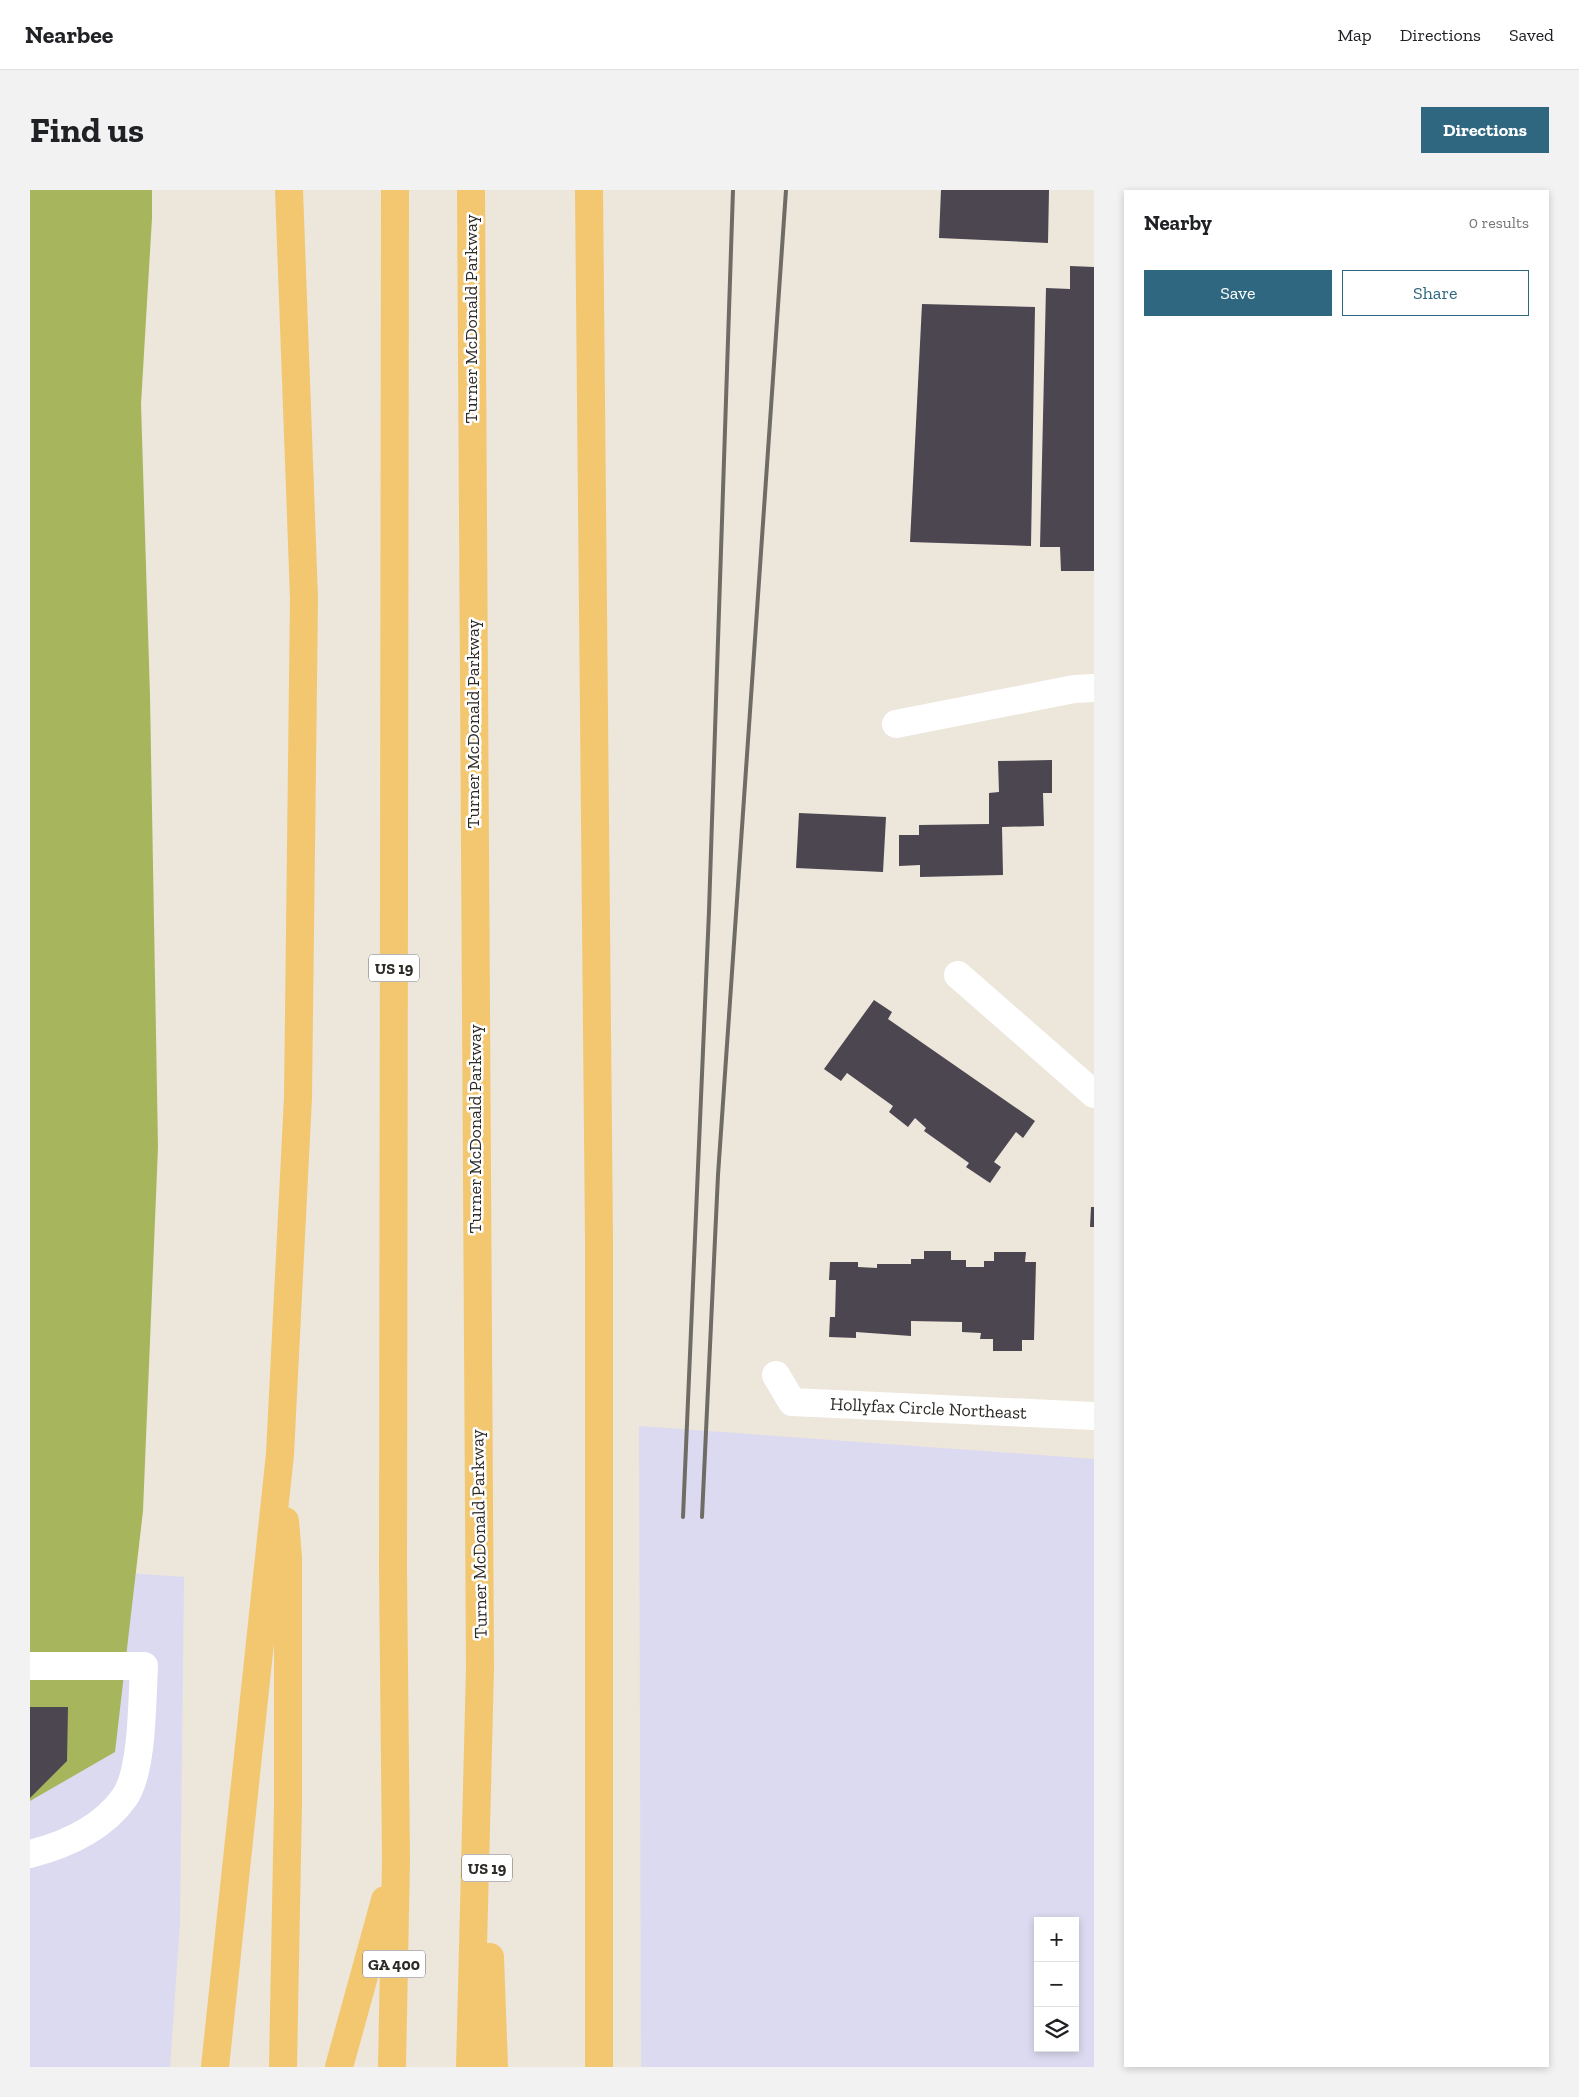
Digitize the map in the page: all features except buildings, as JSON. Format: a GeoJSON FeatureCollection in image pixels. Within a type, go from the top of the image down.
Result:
{"type":"FeatureCollection","features":[{"type":"Feature","properties":{"kind":"highway"},"geometry":{"type":"LineString","coordinates":[[214,2067],[280,1454],[298,1097],[304,598],[289,190]]}},
{"type":"Feature","properties":{"kind":"highway","name":"US 19"},"geometry":{"type":"LineString","coordinates":[[395,190],[393,1571],[396,1860]]}},
{"type":"Feature","properties":{"kind":"highway","name":"Turner McDonald Parkway"},"geometry":{"type":"LineString","coordinates":[[470,2067],[480,1668],[471,190]]}},
{"type":"Feature","properties":{"kind":"highway"},"geometry":{"type":"LineString","coordinates":[[590,190],[599,1239],[599,2067]]}},
{"type":"Feature","properties":{"kind":"highway"},"geometry":{"type":"LineString","coordinates":[[280,1454],[288,1558],[288,1803],[283,2067]]}},
{"type":"Feature","properties":{"kind":"highway","name":"US 19"},"geometry":{"type":"LineString","coordinates":[[480,1668],[494,2067]]}},
{"type":"Feature","properties":{"kind":"highway"},"geometry":{"type":"LineString","coordinates":[[339,2067],[396,1860]]}},
{"type":"Feature","properties":{"kind":"highway","name":"GA 400"},"geometry":{"type":"LineString","coordinates":[[392,2067],[396,1860]]}},
{"type":"Feature","properties":{"kind":"street"},"geometry":{"type":"LineString","coordinates":[[896,724],[1074,689],[1094,688]]}},
{"type":"Feature","properties":{"kind":"street"},"geometry":{"type":"LineString","coordinates":[[958,975],[1094,1094]]}},
{"type":"Feature","properties":{"kind":"street","name":"Hollyfax Circle Northeast"},"geometry":{"type":"LineString","coordinates":[[776,1375],[792,1402],[1094,1416]]}},
{"type":"Feature","properties":{"kind":"street"},"geometry":{"type":"LineString","coordinates":[[30,1666],[144,1666],[136,1767],[125,1797],[99,1824],[56,1847],[30,1854]]}},
{"type":"Feature","properties":{"kind":"shaded area"},"geometry":{"type":"Polygon","coordinates":[[[639,1426],[1094,1459],[1094,2067],[641,2067],[639,1426]]]}},
{"type":"Feature","properties":{"kind":"shaded area"},"geometry":{"type":"Polygon","coordinates":[[[30,1566],[184,1577],[180,1923],[170,2067],[30,2067],[30,1566]]]}},
{"type":"Feature","properties":{"kind":"green space"},"geometry":{"type":"Polygon","coordinates":[[[30,190],[152,190],[141,404],[150,696],[158,1147],[143,1511],[115,1752],[30,1801],[30,190]]]}},
{"type":"Feature","properties":{"kind":"railway"},"geometry":{"type":"LineString","coordinates":[[683,1517],[709,911],[733,190]]}},
{"type":"Feature","properties":{"kind":"railway"},"geometry":{"type":"LineString","coordinates":[[702,1517],[718,1175],[786,190]]}}]}
